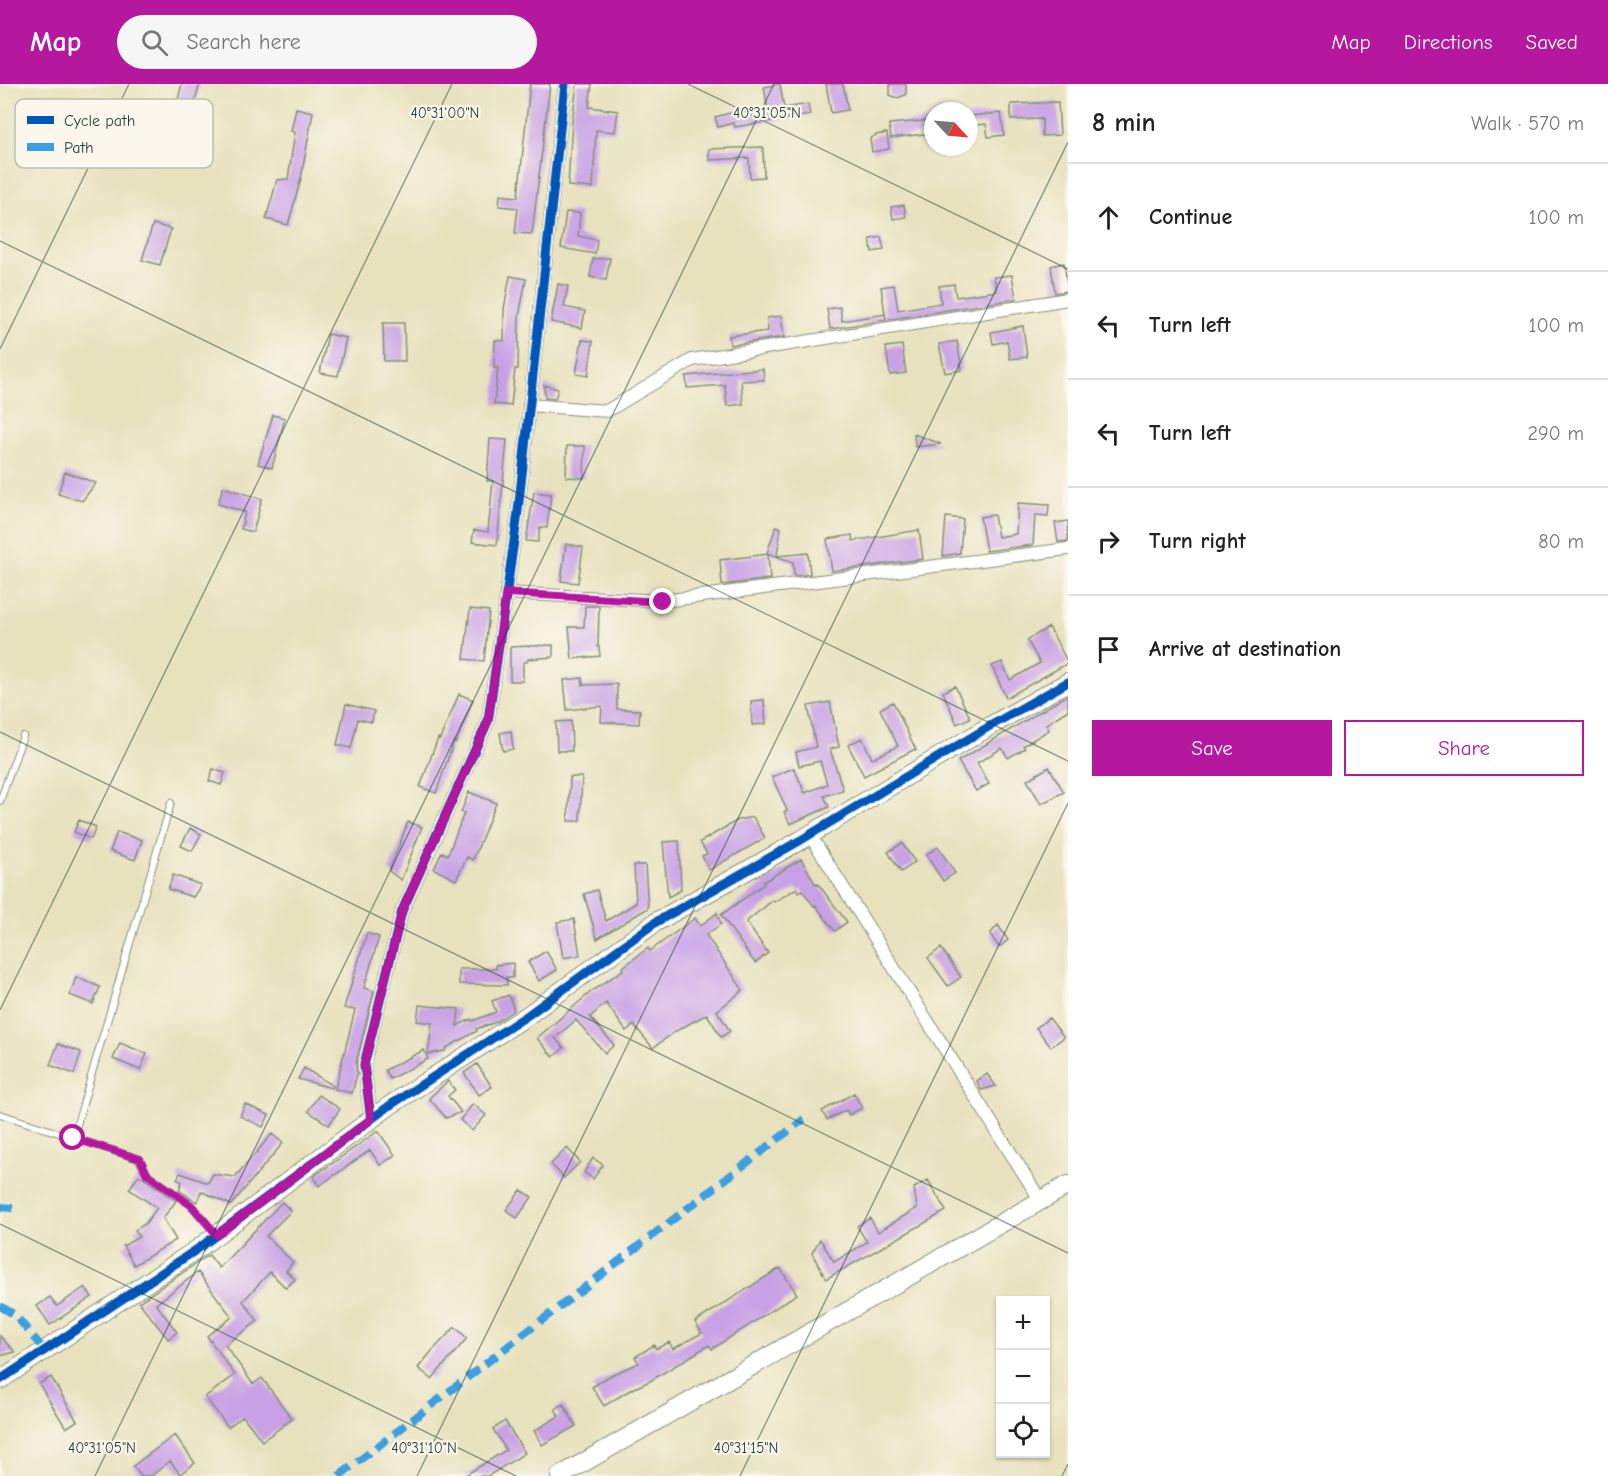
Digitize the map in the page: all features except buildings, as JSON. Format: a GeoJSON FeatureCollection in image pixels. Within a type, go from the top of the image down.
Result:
{"type":"FeatureCollection","features":[{"type":"Feature","properties":{"kind":"street"},"geometry":{"type":"LineString","coordinates":[[371,1119],[364,1065],[402,911],[488,721],[530,405],[565,84]]}},
{"type":"Feature","properties":{"kind":"street"},"geometry":{"type":"LineString","coordinates":[[530,405],[607,411],[692,360],[1068,299]]}},
{"type":"Feature","properties":{"kind":"street"},"geometry":{"type":"LineString","coordinates":[[506,593],[663,602],[1068,549]]}},
{"type":"Feature","properties":{"kind":"street"},"geometry":{"type":"LineString","coordinates":[[0,1380],[217,1235],[371,1119],[528,1015],[656,922],[810,835],[990,726],[1068,682]]}},
{"type":"Feature","properties":{"kind":"street"},"geometry":{"type":"LineString","coordinates":[[810,835],[1041,1201]]}},
{"type":"Feature","properties":{"kind":"street"},"geometry":{"type":"LineString","coordinates":[[560,1476],[1068,1185]]}},
{"type":"Feature","properties":{"kind":"lane"},"geometry":{"type":"LineString","coordinates":[[0,801],[23,736]]}},
{"type":"Feature","properties":{"kind":"lane"},"geometry":{"type":"LineString","coordinates":[[73,1138],[171,803]]}},
{"type":"Feature","properties":{"kind":"lane"},"geometry":{"type":"LineString","coordinates":[[0,1114],[140,1159],[147,1174],[191,1205],[217,1235]]}},
{"type":"Feature","properties":{"kind":"marked path"},"geometry":{"type":"LineString","coordinates":[[339,1476],[804,1119]]}},
{"type":"Feature","properties":{"kind":"marked path"},"geometry":{"type":"LineString","coordinates":[[0,1207],[13,1208]]}},
{"type":"Feature","properties":{"kind":"marked path"},"geometry":{"type":"LineString","coordinates":[[0,1306],[15,1315],[45,1351]]}},
{"type":"Feature","properties":{"kind":"cycle path"},"geometry":{"type":"LineString","coordinates":[[371,1119],[364,1065],[402,911],[488,721],[517,520],[565,84]]}},
{"type":"Feature","properties":{"kind":"cycle path"},"geometry":{"type":"LineString","coordinates":[[0,1380],[199,1248],[389,1106],[528,1015],[656,922],[801,840],[990,726],[1068,682]]}},
{"type":"Feature","properties":{"kind":"route"},"geometry":{"type":"LineString","coordinates":[[73,1138],[140,1159],[147,1174],[191,1205],[217,1235],[371,1119],[364,1065],[402,911],[488,721],[506,593],[663,602]]}}]}
